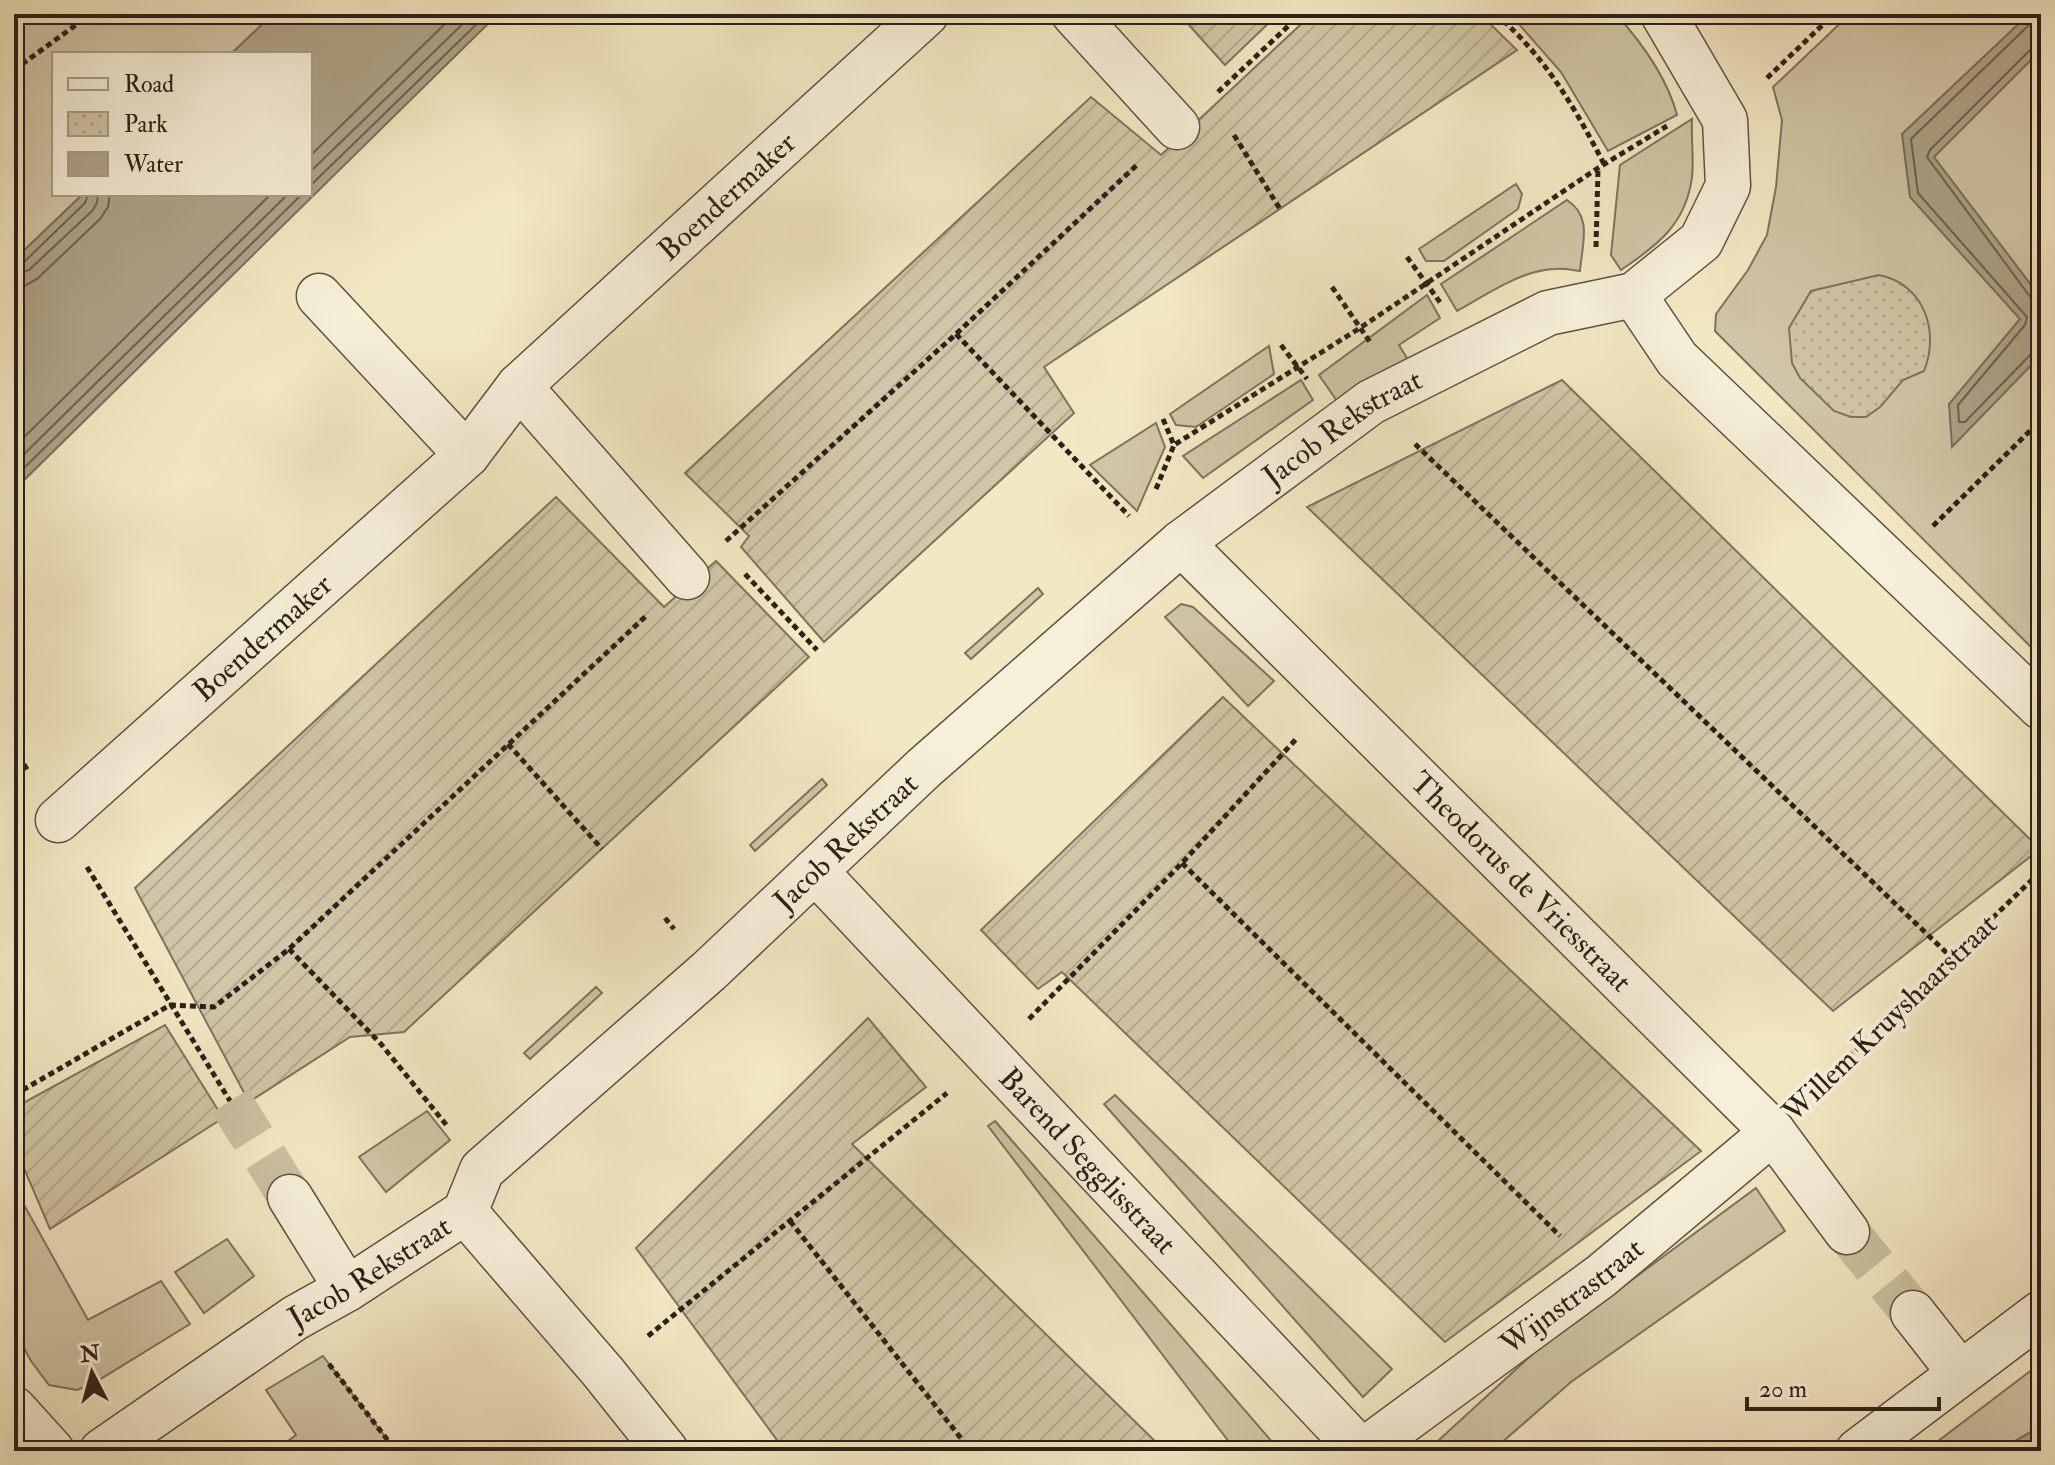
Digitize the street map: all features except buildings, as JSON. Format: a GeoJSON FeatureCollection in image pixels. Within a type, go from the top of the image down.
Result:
{"type":"FeatureCollection","features":[{"type":"Feature","properties":{"kind":"street"},"geometry":{"type":"LineString","coordinates":[[1074,14],[1177,127]]}},
{"type":"Feature","properties":{"kind":"street","name":"Jacob Rekstraat"},"geometry":{"type":"LineString","coordinates":[[102,1451],[295,1318],[347,1289],[465,1212],[482,1170],[709,971],[924,768],[1181,543],[1386,394],[1548,313],[1614,299],[1701,241],[1728,186],[1725,120],[1663,14]]}},
{"type":"Feature","properties":{"kind":"street","name":"Boendermaker"},"geometry":{"type":"LineString","coordinates":[[58,820],[467,455],[519,386],[902,22]]}},
{"type":"Feature","properties":{"kind":"street"},"geometry":{"type":"LineString","coordinates":[[319,296],[467,455]]}},
{"type":"Feature","properties":{"kind":"street"},"geometry":{"type":"LineString","coordinates":[[1614,299],[2041,707]]}},
{"type":"Feature","properties":{"kind":"street"},"geometry":{"type":"LineString","coordinates":[[519,386],[687,577]]}},
{"type":"Feature","properties":{"kind":"street","name":"Theodorus de Vriesstraat"},"geometry":{"type":"LineString","coordinates":[[1181,543],[1773,1132],[1847,1232]]}},
{"type":"Feature","properties":{"kind":"street","name":"Barend Segglisstraat"},"geometry":{"type":"LineString","coordinates":[[815,871],[1362,1451]]}},
{"type":"Feature","properties":{"kind":"street","name":"Wijnstrastraat"},"geometry":{"type":"LineString","coordinates":[[1362,1451],[1601,1276],[1773,1132]]}},
{"type":"Feature","properties":{"kind":"street"},"geometry":{"type":"LineString","coordinates":[[290,1197],[347,1289]]}},
{"type":"Feature","properties":{"kind":"street"},"geometry":{"type":"LineString","coordinates":[[465,1212],[603,1372],[666,1451]]}},
{"type":"Feature","properties":{"kind":"street"},"geometry":{"type":"LineString","coordinates":[[1913,1313],[1960,1373]]}},
{"type":"Feature","properties":{"kind":"street"},"geometry":{"type":"LineString","coordinates":[[1858,1451],[2041,1313]]}},
{"type":"Feature","properties":{"kind":"street"},"geometry":{"type":"LineString","coordinates":[[14,1409],[52,1451]]}},
{"type":"Feature","properties":{"kind":"path"},"geometry":{"type":"LineString","coordinates":[[14,70],[91,14]]}},
{"type":"Feature","properties":{"kind":"path"},"geometry":{"type":"LineString","coordinates":[[14,1095],[170,1005],[214,1007],[289,949],[719,547],[956,334],[1301,14]]}},
{"type":"Feature","properties":{"kind":"path"},"geometry":{"type":"LineString","coordinates":[[1496,14],[1515,30],[1559,83],[1601,166],[1614,299]]}},
{"type":"Feature","properties":{"kind":"path"},"geometry":{"type":"LineString","coordinates":[[1211,98],[1280,209]]}},
{"type":"Feature","properties":{"kind":"path"},"geometry":{"type":"LineString","coordinates":[[1163,419],[1174,445],[1360,328],[1601,166],[1713,98]]}},
{"type":"Feature","properties":{"kind":"path"},"geometry":{"type":"LineString","coordinates":[[1332,287],[1360,328],[1386,394],[1952,958]]}},
{"type":"Feature","properties":{"kind":"path"},"geometry":{"type":"LineString","coordinates":[[956,334],[1141,528],[1181,543]]}},
{"type":"Feature","properties":{"kind":"path"},"geometry":{"type":"LineString","coordinates":[[1894,565],[2041,420]]}},
{"type":"Feature","properties":{"kind":"path"},"geometry":{"type":"LineString","coordinates":[[719,547],[817,650]]}},
{"type":"Feature","properties":{"kind":"path"},"geometry":{"type":"LineString","coordinates":[[603,1372],[991,1058],[1182,863],[1336,696]]}},
{"type":"Feature","properties":{"kind":"path"},"geometry":{"type":"LineString","coordinates":[[508,744],[602,849]]}},
{"type":"Feature","properties":{"kind":"path"},"geometry":{"type":"LineString","coordinates":[[14,747],[230,1101]]}},
{"type":"Feature","properties":{"kind":"path"},"geometry":{"type":"LineString","coordinates":[[1182,863],[1601,1276]]}},
{"type":"Feature","properties":{"kind":"path","name":"Willem Kruyshaarstraat"},"geometry":{"type":"LineString","coordinates":[[1773,1132],[2041,871]]}},
{"type":"Feature","properties":{"kind":"path"},"geometry":{"type":"LineString","coordinates":[[289,949],[381,1044],[482,1170]]}},
{"type":"Feature","properties":{"kind":"path"},"geometry":{"type":"LineString","coordinates":[[790,1221],[971,1451]]}},
{"type":"Feature","properties":{"kind":"path"},"geometry":{"type":"LineString","coordinates":[[295,1318],[396,1451]]}},
{"type":"Feature","properties":{"kind":"green space"},"geometry":{"type":"Polygon","coordinates":[[[14,14],[273,14],[233,52],[52,52],[52,196],[81,196],[14,260],[14,14]]]}},
{"type":"Feature","properties":{"kind":"green space"},"geometry":{"type":"Polygon","coordinates":[[[1179,14],[1278,14],[1225,65],[1179,14]]]}},
{"type":"Feature","properties":{"kind":"green space"},"geometry":{"type":"Polygon","coordinates":[[[1312,14],[1480,14],[1517,50],[1044,367],[1074,413],[824,642],[741,547],[749,536],[685,473],[1091,97],[1161,155],[1312,14]]]}},
{"type":"Feature","properties":{"kind":"green space"},"geometry":{"type":"Polygon","coordinates":[[[1510,14],[1584,14],[1590,23],[1605,14],[1616,14],[1652,61],[1667,87],[1677,115],[1608,151],[1561,72],[1510,14]]]}},
{"type":"Feature","properties":{"kind":"green space"},"geometry":{"type":"Polygon","coordinates":[[[1850,14],[2041,14],[2041,657],[1715,331],[1716,314],[1748,270],[1767,235],[1776,187],[1782,120],[1773,87],[1850,14]]]}},
{"type":"Feature","properties":{"kind":"green space"},"geometry":{"type":"Polygon","coordinates":[[[1692,119],[1692,177],[1684,208],[1658,242],[1621,270],[1611,255],[1620,165],[1692,119]]]}},
{"type":"Feature","properties":{"kind":"green space"},"geometry":{"type":"Polygon","coordinates":[[[1516,184],[1522,194],[1518,209],[1444,261],[1426,261],[1419,249],[1516,184]]]}},
{"type":"Feature","properties":{"kind":"green space"},"geometry":{"type":"Polygon","coordinates":[[[1567,200],[1580,214],[1583,223],[1580,271],[1558,269],[1529,274],[1504,284],[1457,311],[1441,284],[1567,200]]]}},
{"type":"Feature","properties":{"kind":"green space"},"geometry":{"type":"Polygon","coordinates":[[[1879,275],[1895,280],[1917,299],[1929,325],[1929,356],[1924,371],[1903,380],[1880,407],[1866,417],[1851,417],[1834,411],[1800,378],[1792,363],[1789,328],[1811,291],[1879,275]]]}},
{"type":"Feature","properties":{"kind":"green space"},"geometry":{"type":"Polygon","coordinates":[[[1427,295],[1440,318],[1399,345],[1408,360],[1337,401],[1319,375],[1427,295]]]}},
{"type":"Feature","properties":{"kind":"green space"},"geometry":{"type":"Polygon","coordinates":[[[1269,346],[1274,374],[1196,427],[1176,425],[1170,414],[1269,346]]]}},
{"type":"Feature","properties":{"kind":"green space"},"geometry":{"type":"Polygon","coordinates":[[[1301,380],[1313,400],[1203,478],[1183,456],[1301,380]]]}},
{"type":"Feature","properties":{"kind":"green space"},"geometry":{"type":"Polygon","coordinates":[[[1562,380],[2040,849],[1833,1011],[1307,507],[1562,380]]]}},
{"type":"Feature","properties":{"kind":"green space"},"geometry":{"type":"Polygon","coordinates":[[[1156,423],[1165,447],[1137,511],[1090,465],[1156,423]]]}},
{"type":"Feature","properties":{"kind":"green space"},"geometry":{"type":"Polygon","coordinates":[[[556,497],[664,607],[716,561],[809,657],[404,1032],[350,1037],[249,1102],[135,888],[556,497]]]}},
{"type":"Feature","properties":{"kind":"green space"},"geometry":{"type":"Polygon","coordinates":[[[1038,588],[1043,594],[971,659],[965,653],[1038,588]]]}},
{"type":"Feature","properties":{"kind":"green space"},"geometry":{"type":"Polygon","coordinates":[[[1181,604],[1193,607],[1274,681],[1248,706],[1165,617],[1181,604]]]}},
{"type":"Feature","properties":{"kind":"green space"},"geometry":{"type":"Polygon","coordinates":[[[1223,697],[1701,1151],[1445,1342],[1062,972],[1038,989],[981,930],[1223,697]]]}},
{"type":"Feature","properties":{"kind":"green space"},"geometry":{"type":"Polygon","coordinates":[[[822,779],[827,785],[755,851],[750,845],[822,779]]]}},
{"type":"Feature","properties":{"kind":"green space"},"geometry":{"type":"Polygon","coordinates":[[[596,987],[602,993],[530,1059],[524,1053],[596,987]]]}},
{"type":"Feature","properties":{"kind":"green space"},"geometry":{"type":"Polygon","coordinates":[[[868,1018],[926,1087],[852,1144],[1165,1451],[785,1451],[636,1248],[868,1018]]]}},
{"type":"Feature","properties":{"kind":"green space"},"geometry":{"type":"Polygon","coordinates":[[[165,1025],[223,1118],[50,1229],[14,1145],[14,1108],[165,1025]]]}},
{"type":"Feature","properties":{"kind":"green space"},"geometry":{"type":"Polygon","coordinates":[[[1115,1095],[1392,1369],[1363,1397],[1104,1104],[1115,1095]]]}},
{"type":"Feature","properties":{"kind":"green space"},"geometry":{"type":"Polygon","coordinates":[[[427,1111],[450,1140],[386,1192],[359,1157],[427,1111]]]}},
{"type":"Feature","properties":{"kind":"green space"},"geometry":{"type":"Polygon","coordinates":[[[995,1121],[1280,1451],[1236,1451],[988,1126],[995,1121]]]}},
{"type":"Feature","properties":{"kind":"green space"},"geometry":{"type":"Polygon","coordinates":[[[14,1187],[88,1320],[161,1281],[190,1324],[94,1383],[77,1390],[49,1385],[14,1330],[14,1187]]]}},
{"type":"Feature","properties":{"kind":"green space"},"geometry":{"type":"Polygon","coordinates":[[[1756,1188],[1785,1231],[1571,1382],[1492,1451],[1427,1451],[1537,1350],[1756,1188]]]}},
{"type":"Feature","properties":{"kind":"green space"},"geometry":{"type":"Polygon","coordinates":[[[227,1239],[254,1276],[204,1313],[175,1272],[227,1239]]]}},
{"type":"Feature","properties":{"kind":"green space"},"geometry":{"type":"Polygon","coordinates":[[[323,1356],[396,1451],[282,1451],[280,1447],[296,1435],[266,1390],[323,1356]]]}},
{"type":"Feature","properties":{"kind":"green space"},"geometry":{"type":"Polygon","coordinates":[[[2041,1363],[2041,1426],[1998,1451],[1925,1451],[2041,1363]]]}},
{"type":"Feature","properties":{"kind":"water"},"geometry":{"type":"Polygon","coordinates":[[[273,14],[498,14],[14,490],[14,260],[81,196],[312,196],[312,52],[233,52],[273,14]]]}},
{"type":"Feature","properties":{"kind":"water"},"geometry":{"type":"Polygon","coordinates":[[[2029,14],[2041,14],[2041,50],[1934,157],[2041,298],[2041,355],[1952,447],[1949,404],[2020,319],[1910,197],[1902,134],[2029,14]]]}},
{"type":"Feature","properties":{"kind":"water"},"geometry":{"type":"Polygon","coordinates":[[[2041,1426],[2041,1451],[1998,1451],[2041,1426]]]}},
{"type":"Feature","properties":{"kind":"tunnel"},"geometry":{"type":"LineString","coordinates":[[230,1101],[290,1197]]}},
{"type":"Feature","properties":{"kind":"tunnel"},"geometry":{"type":"LineString","coordinates":[[1847,1232],[1913,1313]]}}]}
